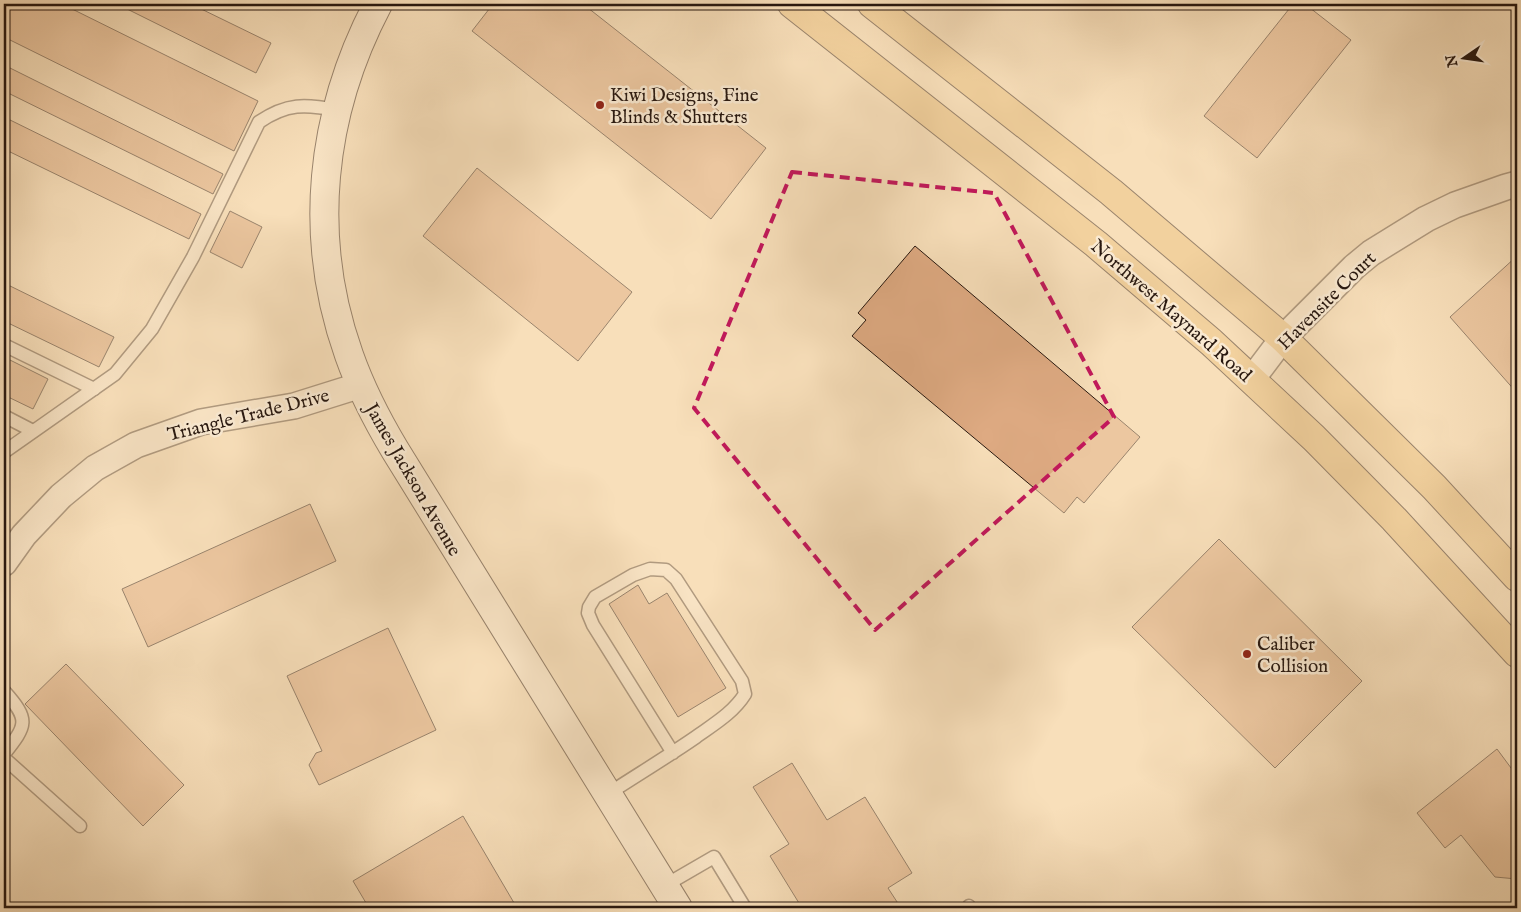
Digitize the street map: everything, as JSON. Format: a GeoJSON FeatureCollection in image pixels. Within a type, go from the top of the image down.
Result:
{"type":"FeatureCollection","features":[{"type":"Feature","properties":{"kind":"main road","name":"Northwest Maynard Road"},"geometry":{"type":"LineString","coordinates":[[792,4],[1096,244],[1211,342],[1314,438],[1394,519],[1517,653]]}},
{"type":"Feature","properties":{"kind":"main road"},"geometry":{"type":"LineString","coordinates":[[872,4],[1111,192],[1283,338],[1434,487],[1517,577]]}},
{"type":"Feature","properties":{"kind":"street","name":"James Jackson Avenue"},"geometry":{"type":"LineString","coordinates":[[378,4],[361,37],[346,76],[331,134],[326,168],[324,209],[326,251],[332,294],[349,355],[373,412],[400,458],[671,897]]}},
{"type":"Feature","properties":{"kind":"street","name":"Havensite Court"},"geometry":{"type":"LineString","coordinates":[[1252,379],[1283,338],[1354,267],[1398,235],[1426,219],[1455,206],[1517,184]]}},
{"type":"Feature","properties":{"kind":"street","name":"Triangle Trade Drive"},"geometry":{"type":"LineString","coordinates":[[4,563],[24,535],[61,496],[95,468],[136,445],[201,422],[294,406],[361,385]]}},
{"type":"Feature","properties":{"kind":"lane"},"geometry":{"type":"LineString","coordinates":[[4,452],[115,374],[152,329],[192,257],[259,122],[272,113],[286,107],[311,105],[337,110]]}},
{"type":"Feature","properties":{"kind":"lane"},"geometry":{"type":"LineString","coordinates":[[4,345],[94,389]]}},
{"type":"Feature","properties":{"kind":"lane"},"geometry":{"type":"LineString","coordinates":[[4,416],[33,430]]}},
{"type":"Feature","properties":{"kind":"lane"},"geometry":{"type":"LineString","coordinates":[[608,794],[673,753],[728,714],[739,704],[745,694],[742,681],[676,579],[666,570],[650,569],[633,575],[595,597],[589,606],[588,614],[673,753]]}},
{"type":"Feature","properties":{"kind":"lane"},"geometry":{"type":"LineString","coordinates":[[4,691],[19,707],[23,718],[20,733],[4,754]]}},
{"type":"Feature","properties":{"kind":"lane"},"geometry":{"type":"LineString","coordinates":[[4,758],[80,826]]}},
{"type":"Feature","properties":{"kind":"lane"},"geometry":{"type":"LineString","coordinates":[[671,897],[714,857],[745,908]]}},
{"type":"Feature","properties":{"kind":"highlighted area"},"geometry":{"type":"Polygon","coordinates":[[[792,172],[994,193],[1114,417],[875,630],[694,408],[792,172]]]}},
{"type":"Feature","properties":{"kind":"building"},"geometry":{"type":"Polygon","coordinates":[[[4,4],[62,4],[258,101],[234,151],[4,37],[4,4]]]}},
{"type":"Feature","properties":{"kind":"building"},"geometry":{"type":"Polygon","coordinates":[[[117,4],[191,4],[271,43],[256,73],[117,4]]]}},
{"type":"Feature","properties":{"kind":"building"},"geometry":{"type":"Polygon","coordinates":[[[493,4],[583,4],[766,148],[711,219],[472,31],[493,4]]]}},
{"type":"Feature","properties":{"kind":"building"},"geometry":{"type":"Polygon","coordinates":[[[1293,4],[1305,4],[1351,40],[1257,158],[1204,116],[1293,4]]]}},
{"type":"Feature","properties":{"kind":"building"},"geometry":{"type":"Polygon","coordinates":[[[4,65],[223,174],[213,194],[4,91],[4,65]]]}},
{"type":"Feature","properties":{"kind":"building"},"geometry":{"type":"Polygon","coordinates":[[[4,117],[201,214],[189,239],[4,149],[4,117]]]}},
{"type":"Feature","properties":{"kind":"building"},"geometry":{"type":"Polygon","coordinates":[[[477,168],[632,292],[578,361],[423,236],[477,168]]]}},
{"type":"Feature","properties":{"kind":"building"},"geometry":{"type":"Polygon","coordinates":[[[230,211],[262,227],[242,268],[210,252],[230,211]]]}},
{"type":"Feature","properties":{"kind":"building"},"geometry":{"type":"Polygon","coordinates":[[[915,246],[1140,437],[1084,503],[1077,497],[1064,513],[852,336],[866,320],[858,313],[915,246]]]}},
{"type":"Feature","properties":{"kind":"building"},"geometry":{"type":"Polygon","coordinates":[[[1517,256],[1517,393],[1450,317],[1517,256]]]}},
{"type":"Feature","properties":{"kind":"building"},"geometry":{"type":"Polygon","coordinates":[[[4,283],[114,337],[99,367],[4,321],[4,283]]]}},
{"type":"Feature","properties":{"kind":"building"},"geometry":{"type":"Polygon","coordinates":[[[4,357],[48,379],[33,409],[4,395],[4,357]]]}},
{"type":"Feature","properties":{"kind":"building"},"geometry":{"type":"Polygon","coordinates":[[[310,504],[336,561],[148,647],[122,589],[310,504]]]}},
{"type":"Feature","properties":{"kind":"building","name":"Caliber Collision"},"geometry":{"type":"Polygon","coordinates":[[[1219,539],[1362,681],[1275,768],[1132,627],[1219,539]]]}},
{"type":"Feature","properties":{"kind":"building"},"geometry":{"type":"Polygon","coordinates":[[[638,585],[649,604],[667,593],[726,688],[678,717],[609,604],[638,585]]]}},
{"type":"Feature","properties":{"kind":"building"},"geometry":{"type":"Polygon","coordinates":[[[388,628],[436,730],[319,785],[309,765],[316,753],[322,751],[287,676],[388,628]]]}},
{"type":"Feature","properties":{"kind":"building"},"geometry":{"type":"Polygon","coordinates":[[[66,664],[184,785],[143,826],[25,704],[66,664]]]}},
{"type":"Feature","properties":{"kind":"building"},"geometry":{"type":"Polygon","coordinates":[[[1497,749],[1517,776],[1517,879],[1495,877],[1461,835],[1445,848],[1417,813],[1497,749]]]}},
{"type":"Feature","properties":{"kind":"building"},"geometry":{"type":"Polygon","coordinates":[[[792,763],[827,820],[865,797],[912,873],[888,888],[901,908],[802,908],[770,856],[789,844],[753,787],[792,763]]]}},
{"type":"Feature","properties":{"kind":"building"},"geometry":{"type":"Polygon","coordinates":[[[463,816],[517,908],[369,908],[353,881],[463,816]]]}},
{"type":"Feature","properties":{"kind":"place","name":"Kiwi Designs, Fine Blinds & Shutters"},"geometry":{"type":"Point","coordinates":[600,105]}},
{"type":"Feature","properties":{"kind":"place","name":"Caliber Collision"},"geometry":{"type":"Point","coordinates":[1247,654]}}]}
